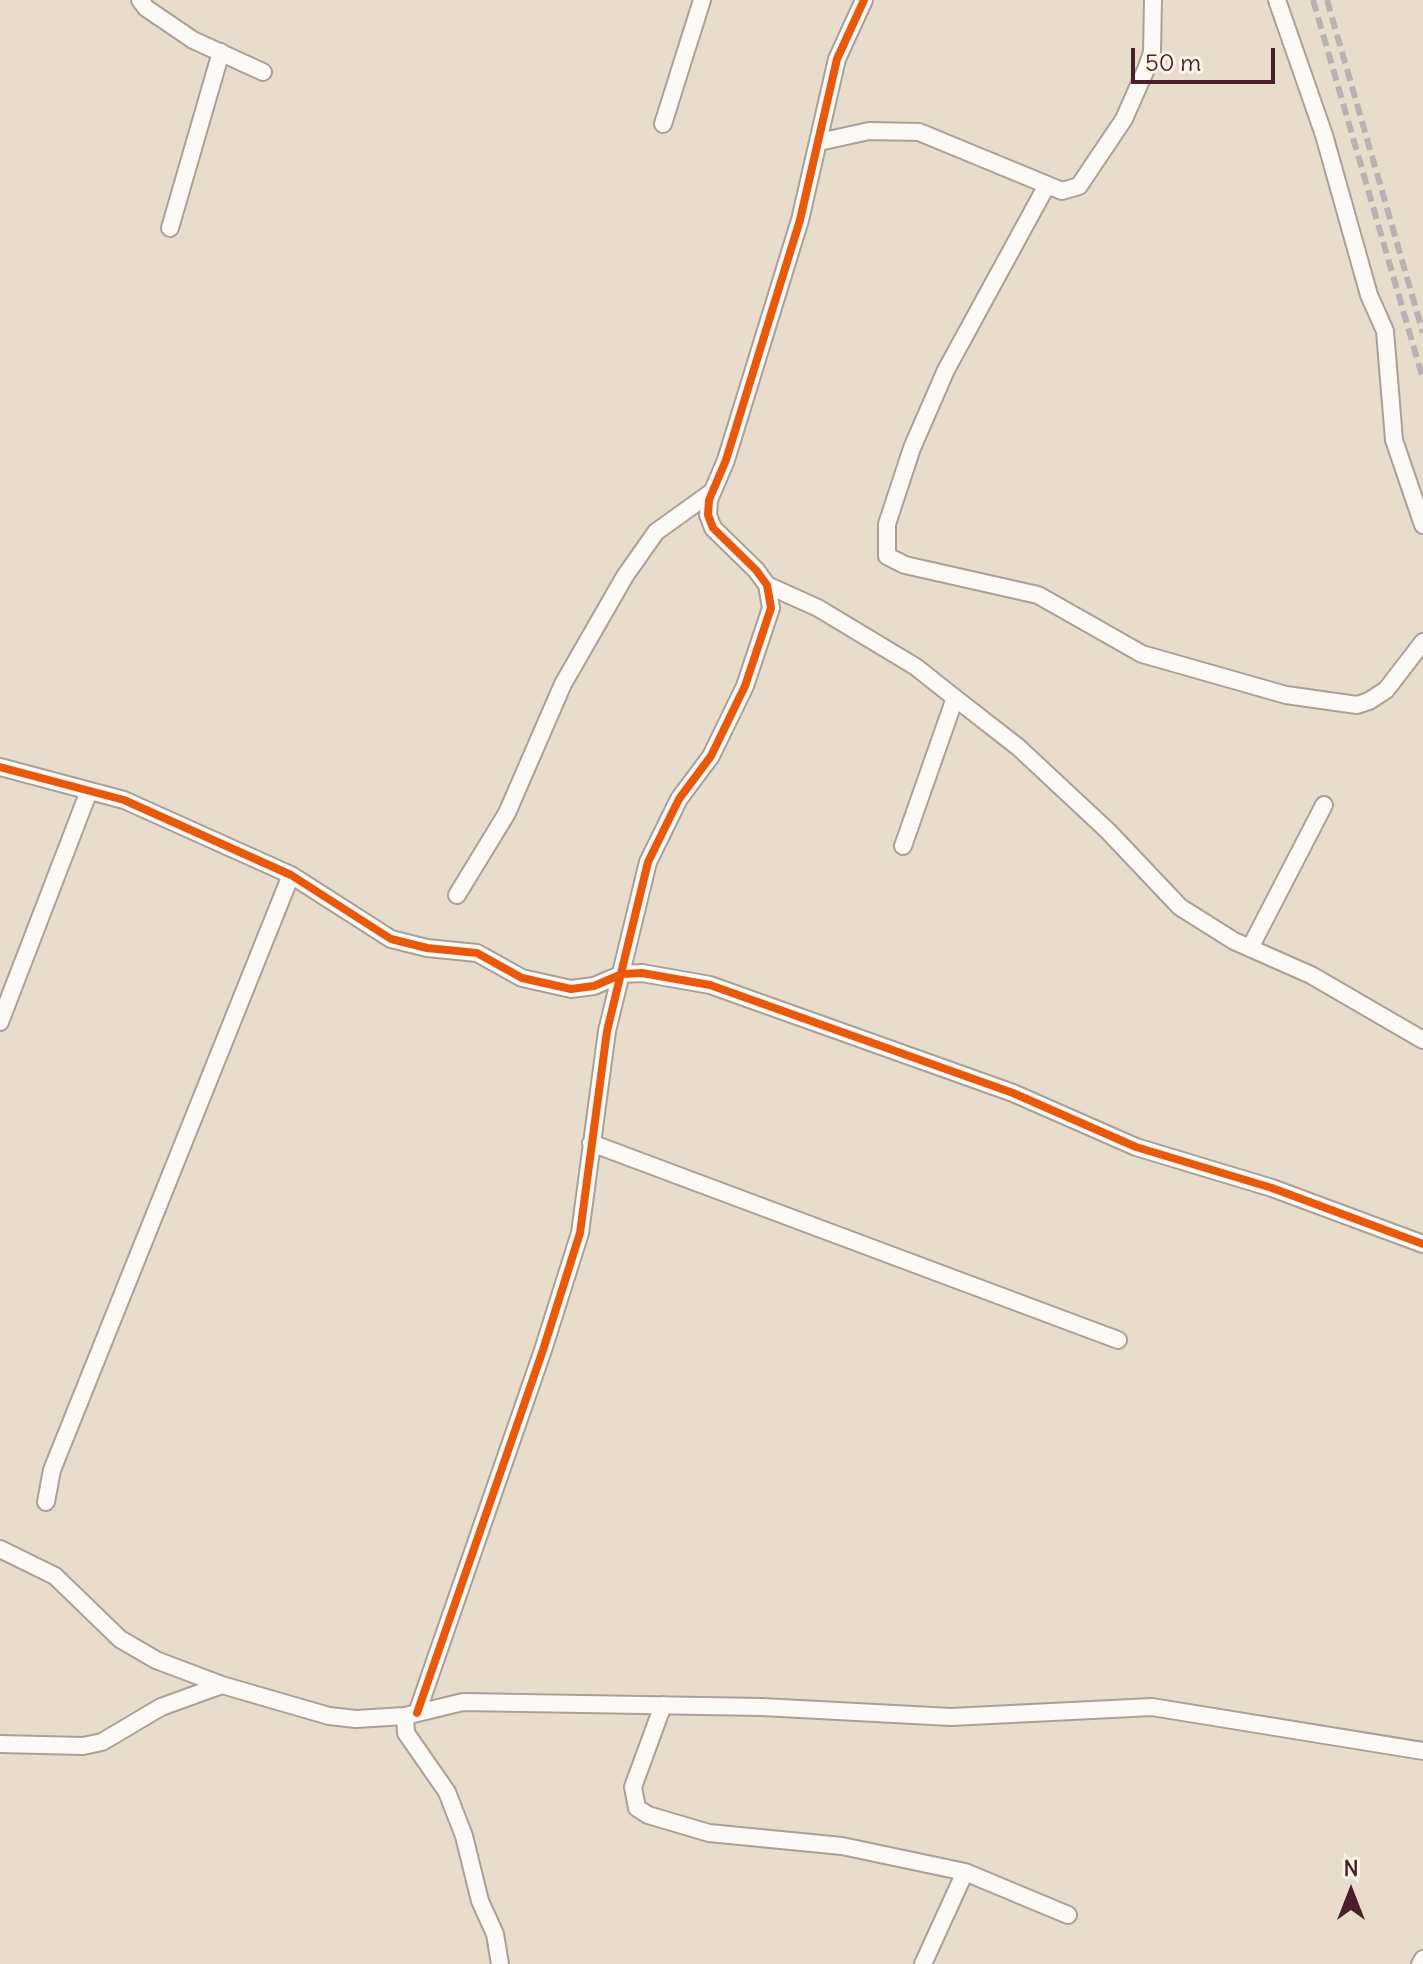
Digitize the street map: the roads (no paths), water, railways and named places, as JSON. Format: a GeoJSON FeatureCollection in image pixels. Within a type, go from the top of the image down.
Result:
{"type":"FeatureCollection","features":[{"type":"Feature","properties":{"kind":"street"},"geometry":{"type":"LineString","coordinates":[[140,0],[146,8],[193,40],[263,72]]}},
{"type":"Feature","properties":{"kind":"street"},"geometry":{"type":"LineString","coordinates":[[663,124],[702,0]]}},
{"type":"Feature","properties":{"kind":"street"},"geometry":{"type":"LineString","coordinates":[[864,0],[837,59],[800,220],[726,460],[713,491],[708,515],[713,528],[767,585],[818,608],[916,667],[1018,747],[1108,831],[1180,907],[1250,948],[1311,975],[1423,1040]]}},
{"type":"Feature","properties":{"kind":"street"},"geometry":{"type":"LineString","coordinates":[[819,142],[869,131],[919,132],[1062,191],[1079,186],[1118,129],[1152,52],[1153,0]]}},
{"type":"Feature","properties":{"kind":"street"},"geometry":{"type":"LineString","coordinates":[[1277,0],[1324,135],[1369,295],[1385,331],[1394,440],[1423,525]]}},
{"type":"Feature","properties":{"kind":"street"},"geometry":{"type":"LineString","coordinates":[[170,228],[221,52]]}},
{"type":"Feature","properties":{"kind":"street"},"geometry":{"type":"LineString","coordinates":[[1047,185],[946,370],[912,448],[887,524],[887,556],[905,565],[1038,595],[1142,654],[1286,695],[1357,705],[1369,701],[1386,690],[1423,642]]}},
{"type":"Feature","properties":{"kind":"street"},"geometry":{"type":"LineString","coordinates":[[457,895],[507,813],[563,684],[625,576],[656,532],[713,491]]}},
{"type":"Feature","properties":{"kind":"street"},"geometry":{"type":"LineString","coordinates":[[500,1964],[495,1934],[480,1901],[464,1836],[447,1792],[406,1733],[564,1289],[580,1233],[607,1031],[648,862],[679,799],[711,756],[755,663],[771,608],[767,585]]}},
{"type":"Feature","properties":{"kind":"street"},"geometry":{"type":"LineString","coordinates":[[903,846],[955,698]]}},
{"type":"Feature","properties":{"kind":"street"},"geometry":{"type":"LineString","coordinates":[[0,767],[124,800],[291,875],[391,939],[427,948],[477,953],[542,985],[571,989],[594,986],[622,974],[674,977],[748,997],[1013,1093],[1136,1147],[1272,1188],[1423,1244]]}},
{"type":"Feature","properties":{"kind":"street"},"geometry":{"type":"LineString","coordinates":[[0,1022],[89,791]]}},
{"type":"Feature","properties":{"kind":"street"},"geometry":{"type":"LineString","coordinates":[[1250,948],[1324,805]]}},
{"type":"Feature","properties":{"kind":"street"},"geometry":{"type":"LineString","coordinates":[[46,1502],[57,1455],[291,875]]}},
{"type":"Feature","properties":{"kind":"street"},"geometry":{"type":"LineString","coordinates":[[591,1143],[1118,1340]]}},
{"type":"Feature","properties":{"kind":"street"},"geometry":{"type":"LineString","coordinates":[[0,1549],[55,1576],[120,1639],[156,1660],[222,1685],[329,1716],[356,1719],[411,1714],[463,1702],[663,1705],[951,1717],[1152,1707],[1423,1751]]}},
{"type":"Feature","properties":{"kind":"street"},"geometry":{"type":"LineString","coordinates":[[0,1744],[83,1746],[102,1742],[161,1707],[222,1685]]}},
{"type":"Feature","properties":{"kind":"street"},"geometry":{"type":"LineString","coordinates":[[663,1705],[633,1787],[637,1808],[648,1815],[709,1833],[842,1846],[965,1872],[1068,1915]]}},
{"type":"Feature","properties":{"kind":"street"},"geometry":{"type":"LineString","coordinates":[[923,1964],[965,1872]]}},
{"type":"Feature","properties":{"kind":"street"},"geometry":{"type":"LineString","coordinates":[[1420,1964],[1423,1959]]}},
{"type":"Feature","properties":{"kind":"railway"},"geometry":{"type":"LineString","coordinates":[[1313,0],[1423,379]]}},
{"type":"Feature","properties":{"kind":"railway"},"geometry":{"type":"LineString","coordinates":[[1327,0],[1423,333]]}}]}
